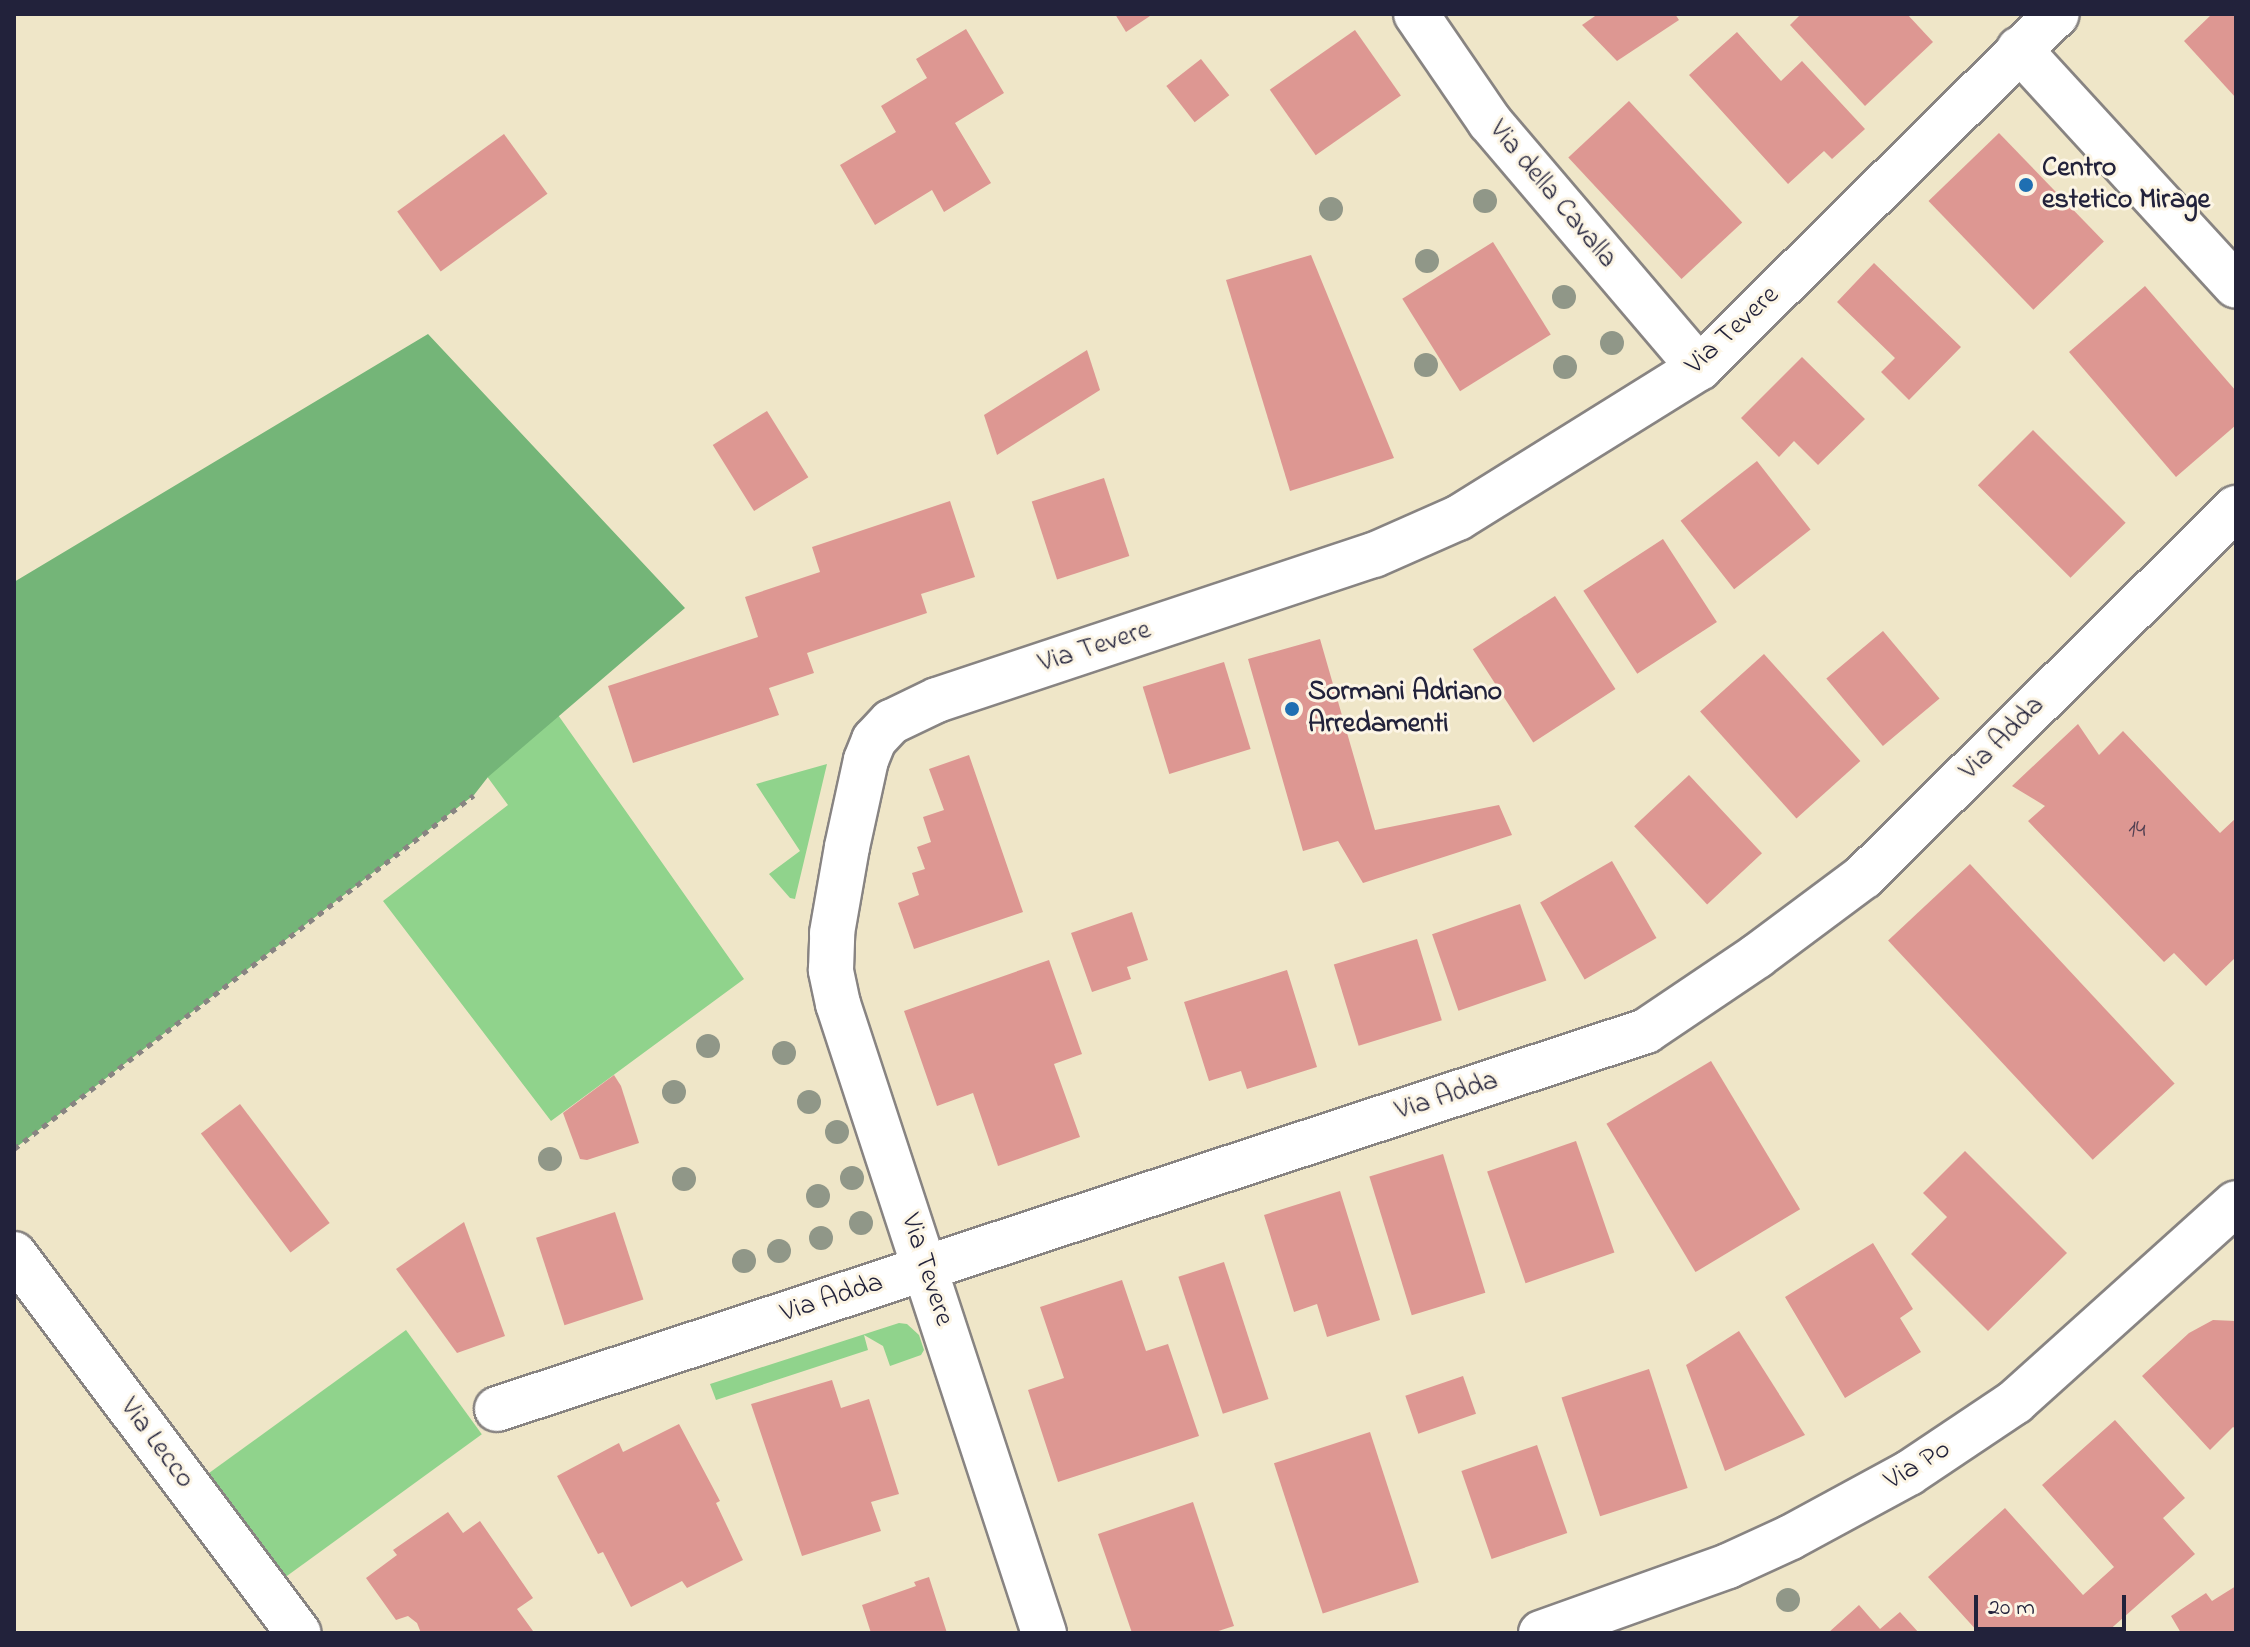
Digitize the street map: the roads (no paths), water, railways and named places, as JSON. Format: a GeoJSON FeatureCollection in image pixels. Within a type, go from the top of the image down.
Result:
{"type":"FeatureCollection","features":[{"type":"Feature","properties":{"kind":"street","name":"Via della Cavalla"},"geometry":{"type":"LineString","coordinates":[[1416,14],[1490,122],[1699,368]]}},
{"type":"Feature","properties":{"kind":"street","name":"Via Tevere"},"geometry":{"type":"LineString","coordinates":[[1044,1633],[838,1004],[831,970],[832,933],[845,861],[866,760],[874,740],[891,722],[937,700],[1420,538],[1458,518],[1699,368],[2035,27]]}},
{"type":"Feature","properties":{"kind":"street"},"geometry":{"type":"LineString","coordinates":[[2035,27],[2236,286]]}},
{"type":"Feature","properties":{"kind":"street","name":"Via Adda"},"geometry":{"type":"LineString","coordinates":[[497,1409],[1646,1031],[1757,956],[1863,877],[2236,508]]}},
{"type":"Feature","properties":{"kind":"street","name":"Via Po"},"geometry":{"type":"LineString","coordinates":[[1541,1633],[1728,1566],[1791,1537],[1909,1473],[2015,1402],[2236,1203]]}},
{"type":"Feature","properties":{"kind":"street","name":"Via Lecco"},"geometry":{"type":"LineString","coordinates":[[14,1254],[299,1633]]}},
{"type":"Feature","properties":{"kind":"place","name":"Centro estetico Mirage"},"geometry":{"type":"Point","coordinates":[2026,185]}},
{"type":"Feature","properties":{"kind":"place","name":"Sormani Adriano Arredamenti"},"geometry":{"type":"Point","coordinates":[1292,709]}}]}
